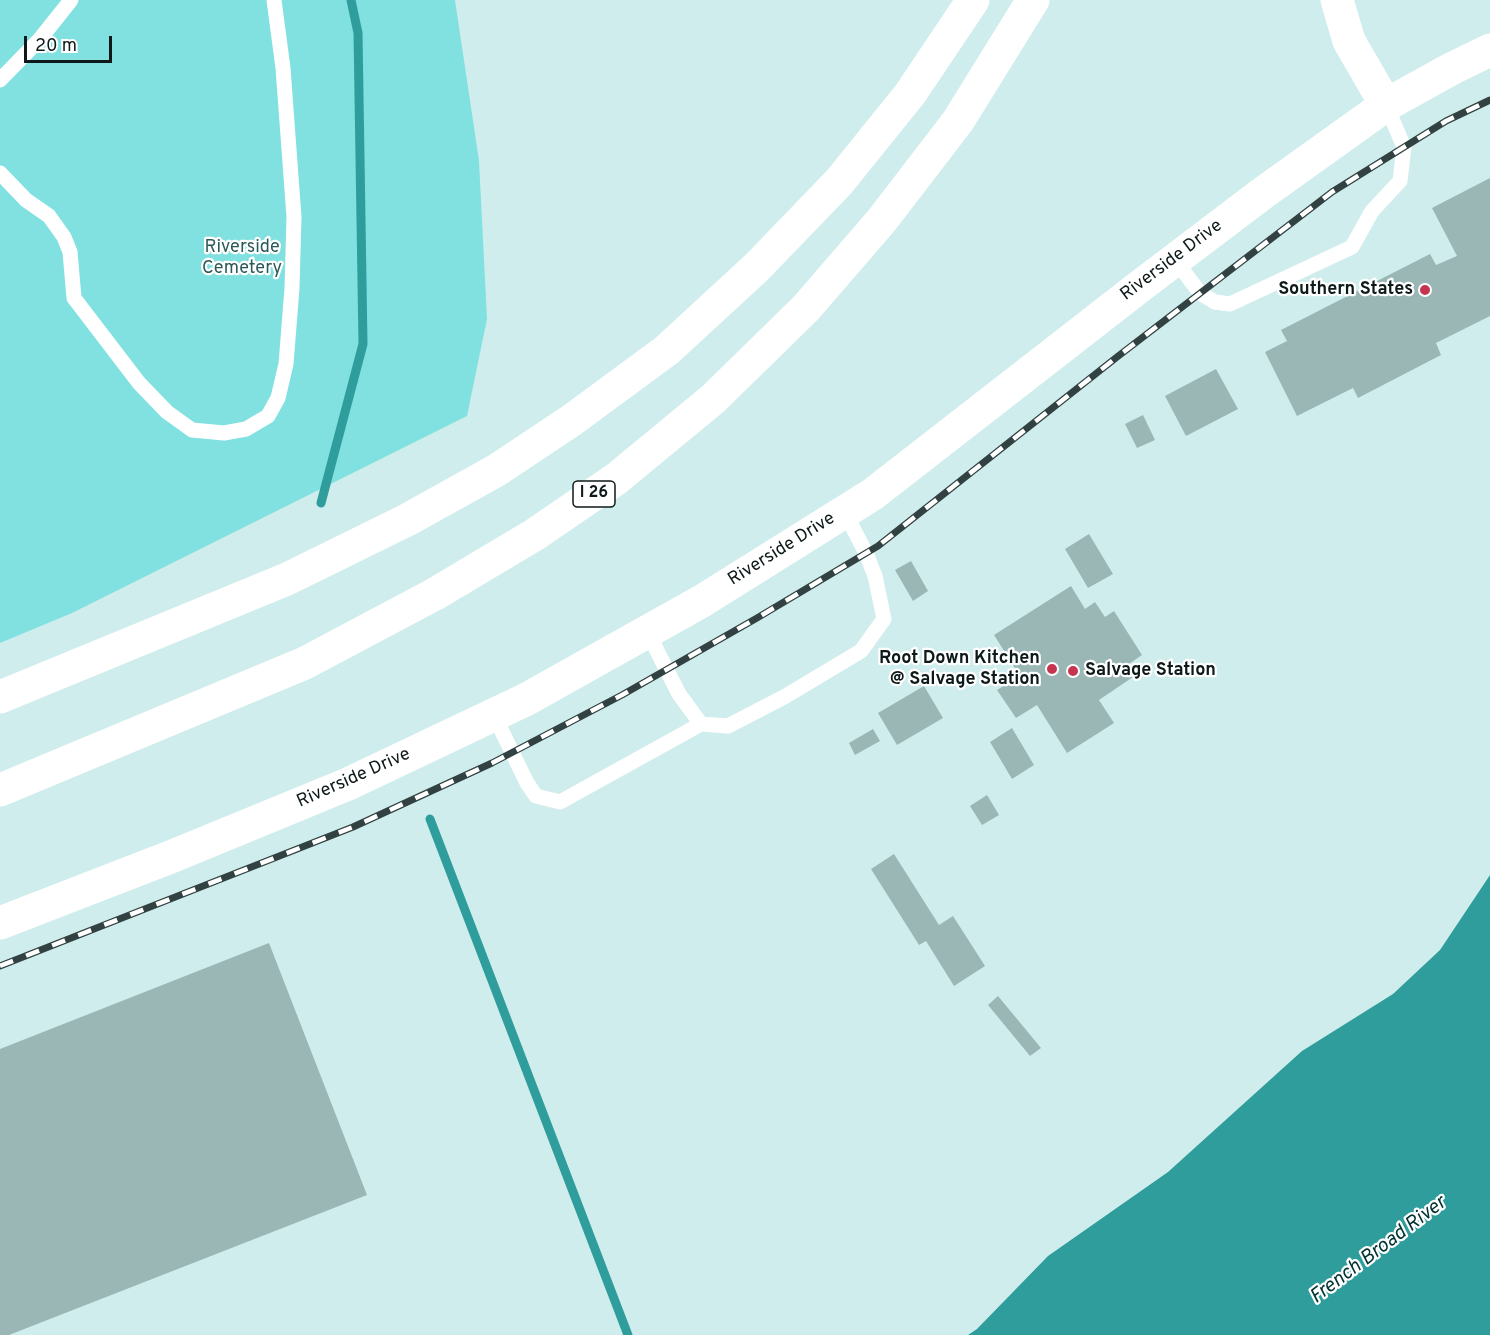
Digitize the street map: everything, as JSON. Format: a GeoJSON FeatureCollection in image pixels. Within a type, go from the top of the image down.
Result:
{"type":"FeatureCollection","features":[{"type":"Feature","properties":{"kind":"main road"},"geometry":{"type":"LineString","coordinates":[[0,698],[297,574],[407,520],[497,470],[572,420],[667,350],[757,267],[839,182],[910,94],[973,0]]}},
{"type":"Feature","properties":{"kind":"main road","name":"I 26"},"geometry":{"type":"LineString","coordinates":[[0,790],[305,663],[455,582],[534,535],[616,479],[713,399],[806,308],[882,220],[958,121],[1033,0]]}},
{"type":"Feature","properties":{"kind":"main road"},"geometry":{"type":"LineString","coordinates":[[1337,0],[1349,41],[1386,105]]}},
{"type":"Feature","properties":{"kind":"main road","name":"Riverside Drive"},"geometry":{"type":"LineString","coordinates":[[0,923],[173,856],[348,784],[528,699],[702,601],[873,494],[1263,192],[1386,105],[1490,50]]}},
{"type":"Feature","properties":{"kind":"lane"},"geometry":{"type":"LineString","coordinates":[[0,80],[40,39],[71,0]]}},
{"type":"Feature","properties":{"kind":"lane"},"geometry":{"type":"LineString","coordinates":[[0,173],[26,200],[49,216],[64,237],[70,252],[74,298],[139,383],[167,412],[192,430],[224,433],[246,429],[268,416],[278,398],[286,364],[292,288],[294,217],[283,68],[274,0]]}},
{"type":"Feature","properties":{"kind":"lane"},"geometry":{"type":"LineString","coordinates":[[1174,260],[1200,293],[1215,302],[1230,304],[1352,247],[1372,211],[1400,181],[1404,147],[1386,105]]}},
{"type":"Feature","properties":{"kind":"lane"},"geometry":{"type":"LineString","coordinates":[[494,715],[526,783],[536,796],[560,802],[701,724],[728,726],[784,697],[861,651],[884,619],[875,576],[844,511]]}},
{"type":"Feature","properties":{"kind":"lane"},"geometry":{"type":"LineString","coordinates":[[647,631],[679,694],[701,724]]}},
{"type":"Feature","properties":{"kind":"green space","name":"Riverside Cemetery"},"geometry":{"type":"Polygon","coordinates":[[[0,0],[455,0],[479,161],[487,319],[467,416],[72,613],[0,643],[0,0]]]}},
{"type":"Feature","properties":{"kind":"water","name":"French Broad River"},"geometry":{"type":"Polygon","coordinates":[[[1490,875],[1490,1335],[968,1335],[977,1329],[1048,1256],[1168,1172],[1302,1051],[1393,994],[1440,950],[1490,875]]]}},
{"type":"Feature","properties":{"kind":"building","name":"Southern States"},"geometry":{"type":"Polygon","coordinates":[[[1490,178],[1490,316],[1436,343],[1441,355],[1358,398],[1353,388],[1297,416],[1265,352],[1287,341],[1281,330],[1430,254],[1436,265],[1457,256],[1432,208],[1490,178]]]}},
{"type":"Feature","properties":{"kind":"building"},"geometry":{"type":"Polygon","coordinates":[[[1216,369],[1238,409],[1186,436],[1165,396],[1216,369]]]}},
{"type":"Feature","properties":{"kind":"building"},"geometry":{"type":"Polygon","coordinates":[[[1143,415],[1155,440],[1137,448],[1125,424],[1143,415]]]}},
{"type":"Feature","properties":{"kind":"building"},"geometry":{"type":"Polygon","coordinates":[[[1089,534],[1113,574],[1088,588],[1065,549],[1089,534]]]}},
{"type":"Feature","properties":{"kind":"building"},"geometry":{"type":"Polygon","coordinates":[[[911,561],[928,591],[913,601],[895,570],[911,561]]]}},
{"type":"Feature","properties":{"kind":"building","name":"Salvage Station"},"geometry":{"type":"Polygon","coordinates":[[[1071,586],[1085,609],[1095,602],[1105,617],[1114,611],[1142,655],[1126,666],[1133,677],[1099,700],[1114,723],[1067,753],[1037,705],[1016,718],[997,690],[1020,676],[994,635],[1071,586]]]}},
{"type":"Feature","properties":{"kind":"building"},"geometry":{"type":"Polygon","coordinates":[[[924,686],[943,718],[897,745],[878,713],[924,686]]]}},
{"type":"Feature","properties":{"kind":"building"},"geometry":{"type":"Polygon","coordinates":[[[1012,728],[1034,765],[1012,779],[990,742],[1012,728]]]}},
{"type":"Feature","properties":{"kind":"building"},"geometry":{"type":"Polygon","coordinates":[[[873,729],[880,741],[855,755],[849,743],[873,729]]]}},
{"type":"Feature","properties":{"kind":"building"},"geometry":{"type":"Polygon","coordinates":[[[987,795],[999,815],[982,825],[970,806],[987,795]]]}},
{"type":"Feature","properties":{"kind":"building"},"geometry":{"type":"Polygon","coordinates":[[[894,854],[939,925],[953,916],[985,966],[954,986],[926,941],[919,945],[871,869],[894,854]]]}},
{"type":"Feature","properties":{"kind":"building"},"geometry":{"type":"Polygon","coordinates":[[[269,943],[367,1195],[9,1335],[0,1335],[0,1049],[269,943]]]}},
{"type":"Feature","properties":{"kind":"building"},"geometry":{"type":"Polygon","coordinates":[[[998,996],[1041,1048],[1030,1056],[988,1005],[998,996]]]}},
{"type":"Feature","properties":{"kind":"waterway"},"geometry":{"type":"LineString","coordinates":[[321,503],[363,344],[358,33],[351,0]]}},
{"type":"Feature","properties":{"kind":"waterway"},"geometry":{"type":"LineString","coordinates":[[430,819],[628,1335]]}},
{"type":"Feature","properties":{"kind":"railway"},"geometry":{"type":"LineString","coordinates":[[0,966],[353,827],[492,763],[622,695],[757,618],[878,546],[1117,357],[1332,192],[1446,121],[1490,100]]}},
{"type":"Feature","properties":{"kind":"place","name":"Southern States"},"geometry":{"type":"Point","coordinates":[1425,290]}},
{"type":"Feature","properties":{"kind":"place","name":"Root Down Kitchen @ Salvage Station"},"geometry":{"type":"Point","coordinates":[1052,669]}},
{"type":"Feature","properties":{"kind":"place","name":"Salvage Station"},"geometry":{"type":"Point","coordinates":[1073,671]}}]}
